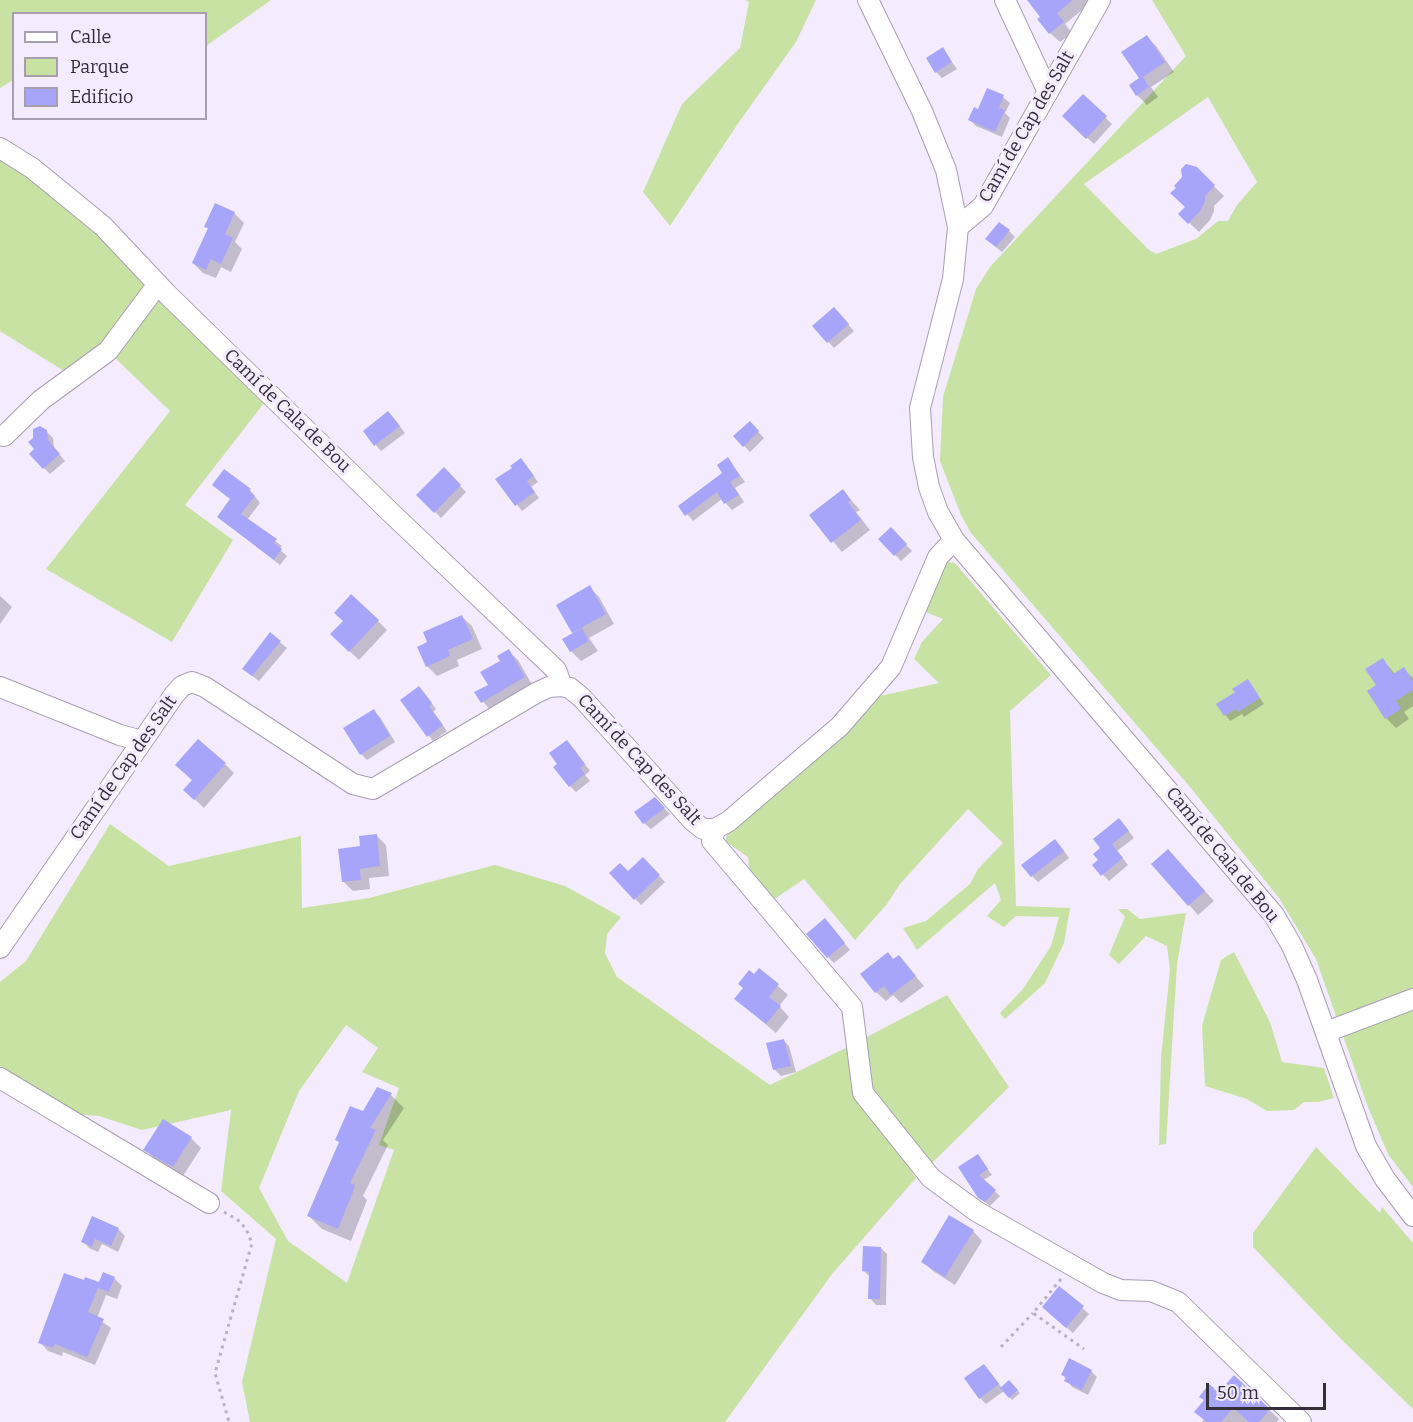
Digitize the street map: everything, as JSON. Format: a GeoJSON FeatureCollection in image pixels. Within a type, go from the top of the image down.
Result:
{"type":"FeatureCollection","features":[{"type":"Feature","properties":{"kind":"street"},"geometry":{"type":"LineString","coordinates":[[868,0],[922,111],[946,170],[958,227],[953,279],[920,408],[922,457],[929,486],[938,512],[954,540]]}},
{"type":"Feature","properties":{"kind":"street"},"geometry":{"type":"LineString","coordinates":[[1005,0],[1048,92]]}},
{"type":"Feature","properties":{"kind":"street","name":"Camí de Cap des Salt"},"geometry":{"type":"LineString","coordinates":[[958,227],[983,206],[1100,0]]}},
{"type":"Feature","properties":{"kind":"street","name":"Camí de Cala de Bou"},"geometry":{"type":"LineString","coordinates":[[0,148],[32,168],[103,226],[158,284],[387,509],[555,670],[562,686]]}},
{"type":"Feature","properties":{"kind":"street"},"geometry":{"type":"LineString","coordinates":[[4,436],[42,400],[108,351],[158,284]]}},
{"type":"Feature","properties":{"kind":"street","name":"Camí de Cap des Salt"},"geometry":{"type":"LineString","coordinates":[[0,948],[174,695],[182,686],[192,682],[205,687],[353,784],[373,789],[536,693],[549,687],[570,688],[582,698],[693,821],[702,829],[715,829],[729,821],[840,726],[891,667],[938,557],[954,540]]}},
{"type":"Feature","properties":{"kind":"street","name":"Camí de Cala de Bou"},"geometry":{"type":"LineString","coordinates":[[954,540],[1274,915],[1292,946],[1307,980],[1366,1146],[1385,1179],[1413,1216]]}},
{"type":"Feature","properties":{"kind":"street"},"geometry":{"type":"LineString","coordinates":[[0,687],[120,735],[142,741]]}},
{"type":"Feature","properties":{"kind":"street"},"geometry":{"type":"LineString","coordinates":[[715,829],[712,841],[852,1007],[863,1093],[931,1178],[976,1210],[1103,1283],[1121,1290],[1151,1291],[1178,1302],[1301,1422]]}},
{"type":"Feature","properties":{"kind":"street"},"geometry":{"type":"LineString","coordinates":[[1326,1032],[1413,999]]}},
{"type":"Feature","properties":{"kind":"street"},"geometry":{"type":"LineString","coordinates":[[0,1078],[209,1203]]}},
{"type":"Feature","properties":{"kind":"path"},"geometry":{"type":"LineString","coordinates":[[229,1422],[215,1373],[252,1243],[246,1229],[238,1220]]}},
{"type":"Feature","properties":{"kind":"path"},"geometry":{"type":"LineString","coordinates":[[1001,1347],[1065,1275],[1077,1268]]}},
{"type":"Feature","properties":{"kind":"path"},"geometry":{"type":"LineString","coordinates":[[1033,1313],[1084,1349]]}},
{"type":"Feature","properties":{"kind":"green space"},"geometry":{"type":"Polygon","coordinates":[[[0,0],[271,0],[207,45],[207,12],[12,12],[12,81],[0,88],[0,0]]]}},
{"type":"Feature","properties":{"kind":"green space"},"geometry":{"type":"Polygon","coordinates":[[[745,0],[816,0],[796,42],[670,226],[643,192],[682,104],[740,48],[749,2],[745,0]]]}},
{"type":"Feature","properties":{"kind":"green space"},"geometry":{"type":"Polygon","coordinates":[[[1152,0],[1413,0],[1413,1187],[1388,1154],[1368,1107],[1316,959],[1279,898],[1190,787],[971,533],[961,515],[940,461],[943,397],[976,289],[990,267],[1186,56],[1152,0]],[[1208,97],[1084,184],[1148,249],[1156,254],[1196,239],[1218,221],[1228,221],[1237,205],[1257,182],[1208,97]]]}},
{"type":"Feature","properties":{"kind":"green space"},"geometry":{"type":"Polygon","coordinates":[[[0,156],[94,227],[147,282],[101,346],[64,371],[0,331],[0,156]]]}},
{"type":"Feature","properties":{"kind":"green space"},"geometry":{"type":"Polygon","coordinates":[[[159,293],[264,400],[264,403],[185,505],[233,540],[172,642],[46,569],[170,411],[111,354],[159,293]]]}},
{"type":"Feature","properties":{"kind":"green space"},"geometry":{"type":"Polygon","coordinates":[[[945,562],[955,563],[1051,675],[1010,711],[1016,906],[1070,908],[1064,943],[1045,983],[1005,1019],[1000,1013],[1023,989],[1051,946],[1059,917],[1016,916],[1004,927],[987,916],[1001,900],[995,883],[917,950],[903,928],[926,921],[970,884],[978,869],[1003,843],[968,809],[900,884],[887,904],[855,940],[804,879],[770,902],[750,879],[748,857],[725,841],[728,833],[761,799],[846,728],[880,696],[939,683],[914,659],[922,642],[943,619],[923,611],[945,562]]]}},
{"type":"Feature","properties":{"kind":"green space"},"geometry":{"type":"Polygon","coordinates":[[[110,824],[169,866],[301,836],[302,908],[369,898],[495,865],[565,886],[621,917],[607,934],[605,953],[617,977],[770,1085],[850,1046],[856,1092],[916,1178],[832,1274],[725,1422],[250,1422],[242,1382],[276,1239],[221,1191],[231,1110],[142,1130],[99,1116],[72,1114],[0,1070],[0,982],[26,961],[110,824]],[[346,1025],[299,1091],[259,1188],[288,1241],[347,1283],[394,1150],[379,1145],[399,1088],[362,1072],[378,1048],[346,1025]]]}},
{"type":"Feature","properties":{"kind":"green space"},"geometry":{"type":"Polygon","coordinates":[[[1118,909],[1127,909],[1140,919],[1186,913],[1177,964],[1166,1144],[1159,1145],[1161,1058],[1170,970],[1167,946],[1146,936],[1119,964],[1109,955],[1125,917],[1118,909]]]}},
{"type":"Feature","properties":{"kind":"green space"},"geometry":{"type":"Polygon","coordinates":[[[1234,952],[1270,1022],[1282,1062],[1324,1068],[1334,1098],[1318,1102],[1304,1102],[1294,1110],[1267,1111],[1247,1099],[1205,1086],[1202,1026],[1221,960],[1234,952]]]}},
{"type":"Feature","properties":{"kind":"green space"},"geometry":{"type":"Polygon","coordinates":[[[947,995],[1009,1087],[929,1166],[871,1089],[863,1039],[947,995]]]}},
{"type":"Feature","properties":{"kind":"green space"},"geometry":{"type":"Polygon","coordinates":[[[1316,1147],[1380,1213],[1382,1207],[1413,1243],[1413,1409],[1342,1340],[1253,1247],[1253,1233],[1316,1147]]]}},
{"type":"Feature","properties":{"kind":"building"},"geometry":{"type":"Polygon","coordinates":[[[1027,0],[1073,0],[1057,13],[1064,22],[1049,34],[1037,19],[1040,17],[1027,0]]]}},
{"type":"Feature","properties":{"kind":"building"},"geometry":{"type":"Polygon","coordinates":[[[1147,35],[1165,62],[1143,77],[1149,87],[1136,96],[1129,85],[1139,78],[1121,52],[1147,35]]]}},
{"type":"Feature","properties":{"kind":"building"},"geometry":{"type":"Polygon","coordinates":[[[943,47],[952,62],[935,73],[926,58],[943,47]]]}},
{"type":"Feature","properties":{"kind":"building"},"geometry":{"type":"Polygon","coordinates":[[[987,88],[1004,95],[999,108],[1005,110],[995,132],[968,120],[974,107],[978,109],[987,88]]]}},
{"type":"Feature","properties":{"kind":"building"},"geometry":{"type":"Polygon","coordinates":[[[1083,94],[1107,116],[1086,139],[1062,116],[1083,94]]]}},
{"type":"Feature","properties":{"kind":"building"},"geometry":{"type":"Polygon","coordinates":[[[1186,164],[1197,167],[1215,185],[1205,196],[1201,210],[1188,224],[1178,214],[1185,207],[1170,193],[1176,188],[1174,186],[1182,177],[1181,169],[1186,164]]]}},
{"type":"Feature","properties":{"kind":"building"},"geometry":{"type":"Polygon","coordinates":[[[215,203],[235,212],[225,234],[233,238],[221,264],[211,259],[206,270],[192,263],[208,228],[204,227],[215,203]]]}},
{"type":"Feature","properties":{"kind":"building"},"geometry":{"type":"Polygon","coordinates":[[[999,222],[1010,230],[996,247],[985,239],[999,222]]]}},
{"type":"Feature","properties":{"kind":"building"},"geometry":{"type":"Polygon","coordinates":[[[834,307],[849,324],[827,343],[812,326],[834,307]]]}},
{"type":"Feature","properties":{"kind":"building"},"geometry":{"type":"Polygon","coordinates":[[[388,411],[400,426],[374,446],[363,431],[388,411]]]}},
{"type":"Feature","properties":{"kind":"building"},"geometry":{"type":"Polygon","coordinates":[[[750,421],[759,431],[743,447],[733,436],[750,421]]]}},
{"type":"Feature","properties":{"kind":"building"},"geometry":{"type":"Polygon","coordinates":[[[40,426],[47,430],[48,440],[60,454],[43,469],[29,454],[34,449],[28,442],[33,438],[33,429],[40,426]]]}},
{"type":"Feature","properties":{"kind":"building"},"geometry":{"type":"Polygon","coordinates":[[[728,457],[740,476],[730,482],[739,495],[724,504],[717,492],[685,516],[678,506],[722,473],[717,465],[728,457]]]}},
{"type":"Feature","properties":{"kind":"building"},"geometry":{"type":"Polygon","coordinates":[[[521,458],[534,476],[527,481],[535,492],[515,506],[495,479],[512,468],[510,466],[521,458]]]}},
{"type":"Feature","properties":{"kind":"building"},"geometry":{"type":"Polygon","coordinates":[[[444,467],[461,485],[434,513],[416,495],[444,467]]]}},
{"type":"Feature","properties":{"kind":"building"},"geometry":{"type":"Polygon","coordinates":[[[224,469],[251,489],[249,491],[255,496],[241,514],[277,539],[274,543],[282,549],[274,560],[217,517],[230,499],[212,485],[224,469]]]}},
{"type":"Feature","properties":{"kind":"building"},"geometry":{"type":"Polygon","coordinates":[[[843,489],[851,500],[848,502],[861,520],[831,543],[809,515],[843,489]]]}},
{"type":"Feature","properties":{"kind":"building"},"geometry":{"type":"Polygon","coordinates":[[[891,527],[907,544],[894,556],[878,539],[891,527]]]}},
{"type":"Feature","properties":{"kind":"building"},"geometry":{"type":"Polygon","coordinates":[[[590,585],[606,614],[572,633],[556,605],[590,585]]]}},
{"type":"Feature","properties":{"kind":"building"},"geometry":{"type":"Polygon","coordinates":[[[351,594],[379,620],[349,652],[330,634],[343,621],[334,613],[351,594]]]}},
{"type":"Feature","properties":{"kind":"building"},"geometry":{"type":"Polygon","coordinates":[[[462,615],[473,639],[448,650],[450,656],[426,667],[417,647],[427,642],[423,632],[462,615]]]}},
{"type":"Feature","properties":{"kind":"building"},"geometry":{"type":"Polygon","coordinates":[[[582,628],[589,641],[570,652],[562,639],[582,628]]]}},
{"type":"Feature","properties":{"kind":"building"},"geometry":{"type":"Polygon","coordinates":[[[270,632],[281,641],[252,676],[242,669],[270,632]]]}},
{"type":"Feature","properties":{"kind":"building"},"geometry":{"type":"Polygon","coordinates":[[[509,649],[525,677],[481,703],[474,692],[488,685],[480,672],[500,661],[497,656],[509,649]]]}},
{"type":"Feature","properties":{"kind":"building"},"geometry":{"type":"Polygon","coordinates":[[[1383,658],[1393,674],[1404,667],[1413,681],[1413,690],[1396,701],[1401,709],[1385,719],[1367,691],[1376,685],[1365,669],[1383,658]]]}},
{"type":"Feature","properties":{"kind":"building"},"geometry":{"type":"Polygon","coordinates":[[[1248,679],[1260,698],[1238,712],[1236,709],[1224,716],[1216,704],[1235,692],[1232,689],[1248,679]]]}},
{"type":"Feature","properties":{"kind":"building"},"geometry":{"type":"Polygon","coordinates":[[[419,686],[432,703],[429,706],[443,725],[427,737],[400,700],[419,686]]]}},
{"type":"Feature","properties":{"kind":"building"},"geometry":{"type":"Polygon","coordinates":[[[374,709],[390,736],[360,755],[343,728],[374,709]]]}},
{"type":"Feature","properties":{"kind":"building"},"geometry":{"type":"Polygon","coordinates":[[[198,739],[226,763],[194,800],[183,790],[192,780],[175,765],[198,739]]]}},
{"type":"Feature","properties":{"kind":"building"},"geometry":{"type":"Polygon","coordinates":[[[567,740],[585,764],[580,768],[585,774],[569,787],[553,767],[557,764],[549,753],[567,740]]]}},
{"type":"Feature","properties":{"kind":"building"},"geometry":{"type":"Polygon","coordinates":[[[655,797],[665,808],[643,824],[634,812],[655,797]]]}},
{"type":"Feature","properties":{"kind":"building"},"geometry":{"type":"Polygon","coordinates":[[[1119,818],[1129,831],[1112,844],[1123,858],[1101,876],[1092,865],[1098,860],[1093,854],[1100,848],[1093,839],[1119,818]]]}},
{"type":"Feature","properties":{"kind":"building"},"geometry":{"type":"Polygon","coordinates":[[[377,834],[380,866],[360,869],[361,880],[342,882],[338,849],[360,846],[359,836],[377,834]]]}},
{"type":"Feature","properties":{"kind":"building"},"geometry":{"type":"Polygon","coordinates":[[[1055,839],[1064,851],[1031,877],[1021,865],[1055,839]]]}},
{"type":"Feature","properties":{"kind":"building"},"geometry":{"type":"Polygon","coordinates":[[[1168,849],[1205,891],[1188,906],[1151,864],[1168,849]]]}},
{"type":"Feature","properties":{"kind":"building"},"geometry":{"type":"Polygon","coordinates":[[[643,857],[660,875],[634,900],[609,873],[620,863],[628,871],[643,857]]]}},
{"type":"Feature","properties":{"kind":"building"},"geometry":{"type":"Polygon","coordinates":[[[825,918],[845,943],[827,958],[806,934],[825,918]]]}},
{"type":"Feature","properties":{"kind":"building"},"geometry":{"type":"Polygon","coordinates":[[[888,952],[893,959],[899,955],[916,976],[891,995],[884,986],[875,993],[860,974],[888,952]]]}},
{"type":"Feature","properties":{"kind":"building"},"geometry":{"type":"Polygon","coordinates":[[[759,968],[779,984],[769,997],[781,1006],[766,1024],[734,999],[743,988],[738,984],[749,970],[754,974],[759,968]]]}},
{"type":"Feature","properties":{"kind":"building"},"geometry":{"type":"Polygon","coordinates":[[[784,1039],[791,1066],[773,1070],[766,1043],[784,1039]]]}},
{"type":"Feature","properties":{"kind":"building"},"geometry":{"type":"Polygon","coordinates":[[[377,1087],[392,1093],[370,1128],[376,1130],[350,1183],[355,1185],[338,1229],[307,1216],[339,1142],[335,1140],[350,1106],[363,1111],[377,1087]]]}},
{"type":"Feature","properties":{"kind":"building"},"geometry":{"type":"Polygon","coordinates":[[[163,1119],[192,1137],[173,1167],[143,1150],[163,1119]]]}},
{"type":"Feature","properties":{"kind":"building"},"geometry":{"type":"Polygon","coordinates":[[[978,1154],[988,1169],[979,1175],[996,1190],[985,1202],[978,1198],[958,1167],[978,1154]]]}},
{"type":"Feature","properties":{"kind":"building"},"geometry":{"type":"Polygon","coordinates":[[[949,1215],[974,1230],[945,1277],[921,1262],[949,1215]]]}},
{"type":"Feature","properties":{"kind":"building"},"geometry":{"type":"Polygon","coordinates":[[[92,1216],[119,1228],[111,1246],[95,1239],[92,1247],[81,1242],[92,1216]]]}},
{"type":"Feature","properties":{"kind":"building"},"geometry":{"type":"Polygon","coordinates":[[[863,1246],[881,1247],[880,1299],[868,1299],[869,1272],[862,1271],[863,1246]]]}},
{"type":"Feature","properties":{"kind":"building"},"geometry":{"type":"Polygon","coordinates":[[[103,1272],[115,1277],[109,1292],[98,1288],[88,1312],[104,1319],[87,1357],[55,1344],[53,1348],[38,1343],[64,1273],[99,1282],[103,1272]]]}},
{"type":"Feature","properties":{"kind":"building"},"geometry":{"type":"Polygon","coordinates":[[[1059,1286],[1084,1306],[1066,1328],[1042,1307],[1059,1286]]]}},
{"type":"Feature","properties":{"kind":"building"},"geometry":{"type":"Polygon","coordinates":[[[1069,1358],[1092,1370],[1082,1390],[1064,1381],[1066,1377],[1061,1375],[1069,1358]]]}},
{"type":"Feature","properties":{"kind":"building"},"geometry":{"type":"Polygon","coordinates":[[[984,1364],[999,1384],[979,1399],[964,1378],[984,1364]]]}},
{"type":"Feature","properties":{"kind":"building"},"geometry":{"type":"Polygon","coordinates":[[[1234,1375],[1270,1409],[1259,1422],[1249,1422],[1233,1408],[1221,1422],[1207,1422],[1194,1412],[1204,1400],[1199,1397],[1209,1384],[1219,1392],[1234,1375]]]}},
{"type":"Feature","properties":{"kind":"building"},"geometry":{"type":"Polygon","coordinates":[[[1009,1380],[1018,1390],[1009,1398],[1000,1388],[1009,1380]]]}}]}
